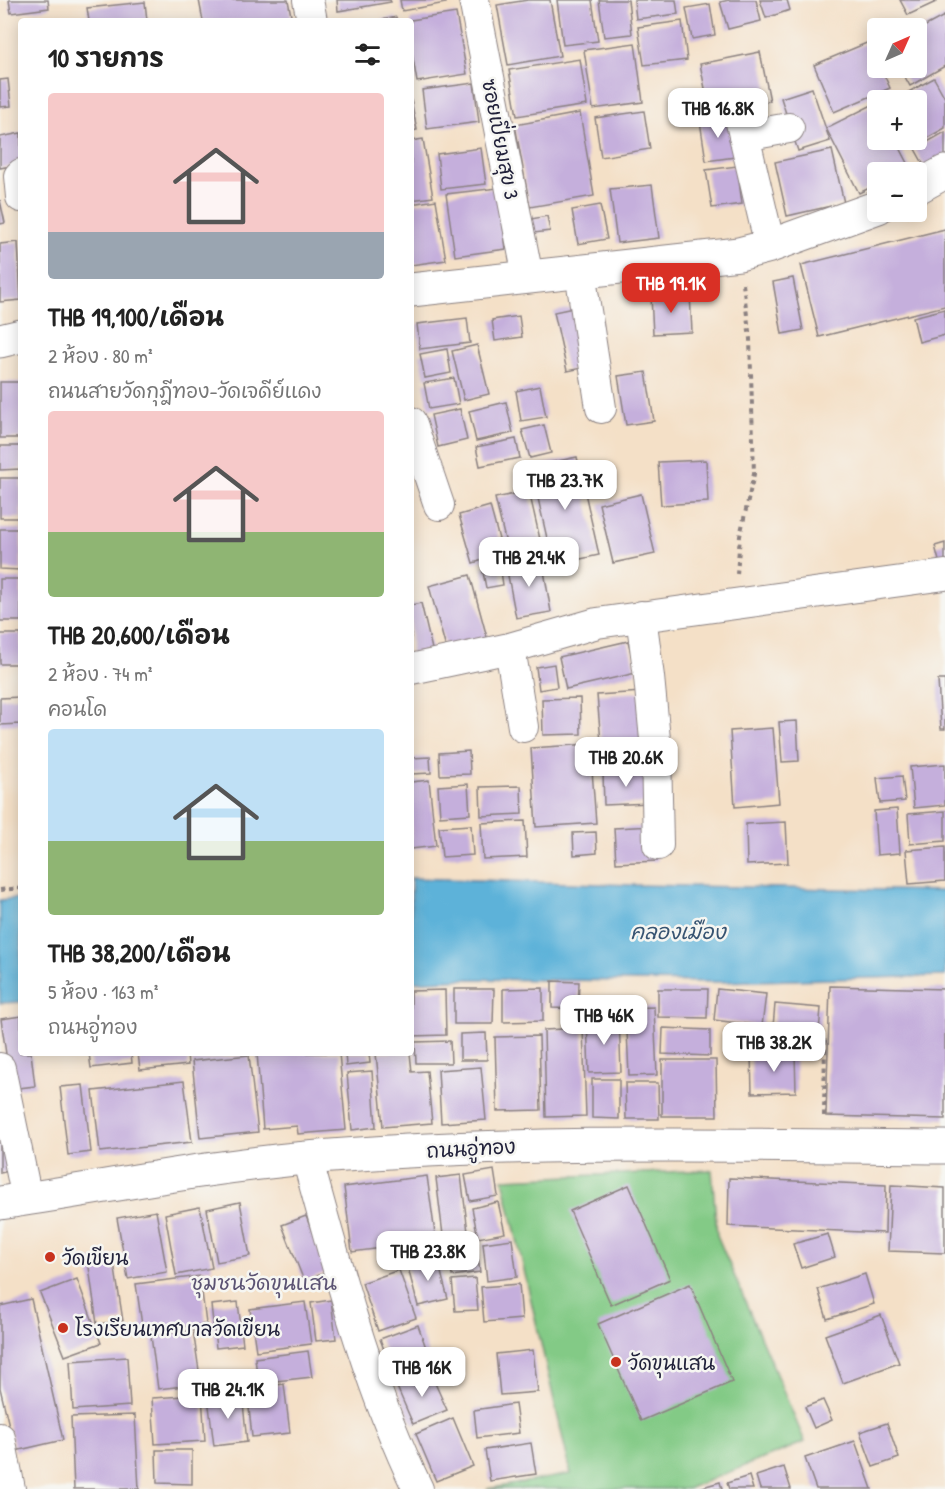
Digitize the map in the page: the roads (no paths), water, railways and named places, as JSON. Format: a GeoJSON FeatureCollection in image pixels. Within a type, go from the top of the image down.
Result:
{"type":"FeatureCollection","features":[{"type":"Feature","properties":{"kind":"main road"},"geometry":{"type":"LineString","coordinates":[[927,182],[945,172]]}},
{"type":"Feature","properties":{"kind":"main road"},"geometry":{"type":"LineString","coordinates":[[414,290],[754,250],[867,211]]}},
{"type":"Feature","properties":{"kind":"main road"},"geometry":{"type":"LineString","coordinates":[[0,341],[18,337]]}},
{"type":"Feature","properties":{"kind":"main road","name":"ถนนอู่ทอง"},"geometry":{"type":"LineString","coordinates":[[13,1201],[243,1165],[307,1158],[508,1146],[945,1147]]}},
{"type":"Feature","properties":{"kind":"street"},"geometry":{"type":"LineString","coordinates":[[308,0],[311,18]]}},
{"type":"Feature","properties":{"kind":"street","name":"ซอยเปี่ยมสุข 3"},"geometry":{"type":"LineString","coordinates":[[474,0],[528,278]]}},
{"type":"Feature","properties":{"kind":"street"},"geometry":{"type":"LineString","coordinates":[[754,250],[741,123],[789,128]]}},
{"type":"Feature","properties":{"kind":"street"},"geometry":{"type":"LineString","coordinates":[[580,272],[601,408]]}},
{"type":"Feature","properties":{"kind":"street"},"geometry":{"type":"LineString","coordinates":[[414,431],[440,505]]}},
{"type":"Feature","properties":{"kind":"street"},"geometry":{"type":"LineString","coordinates":[[414,668],[510,648],[597,623],[945,576]]}},
{"type":"Feature","properties":{"kind":"street"},"geometry":{"type":"LineString","coordinates":[[641,616],[656,750],[658,845]]}},
{"type":"Feature","properties":{"kind":"street"},"geometry":{"type":"LineString","coordinates":[[510,648],[523,727]]}},
{"type":"Feature","properties":{"kind":"street"},"geometry":{"type":"LineString","coordinates":[[0,1068],[13,1201]]}},
{"type":"Feature","properties":{"kind":"street"},"geometry":{"type":"LineString","coordinates":[[307,1158],[338,1272],[371,1376],[418,1489]]}},
{"type":"Feature","properties":{"kind":"street"},"geometry":{"type":"LineString","coordinates":[[0,1438],[10,1489]]}},
{"type":"Feature","properties":{"kind":"water","name":"คลองเมือง"},"geometry":{"type":"Polygon","coordinates":[[[414,878],[945,891],[945,976],[717,982],[464,979],[414,982],[414,878]]]}},
{"type":"Feature","properties":{"kind":"water"},"geometry":{"type":"Polygon","coordinates":[[[18,898],[18,1002],[0,1003],[0,900],[18,898]]]}},
{"type":"Feature","properties":{"kind":"place","name":"วัดเขียน"},"geometry":{"type":"Point","coordinates":[50,1257]}},
{"type":"Feature","properties":{"kind":"place","name":"โรงเรียนเทศบาลวัดเขียน"},"geometry":{"type":"Point","coordinates":[63,1328]}},
{"type":"Feature","properties":{"kind":"place","name":"วัดขุนแสน"},"geometry":{"type":"Point","coordinates":[616,1362]}},
{"type":"Feature","properties":{"kind":"district","name":"ชุมชนวัดขุนแสน"},"geometry":{"type":"Point","coordinates":[264,1282]}}]}
